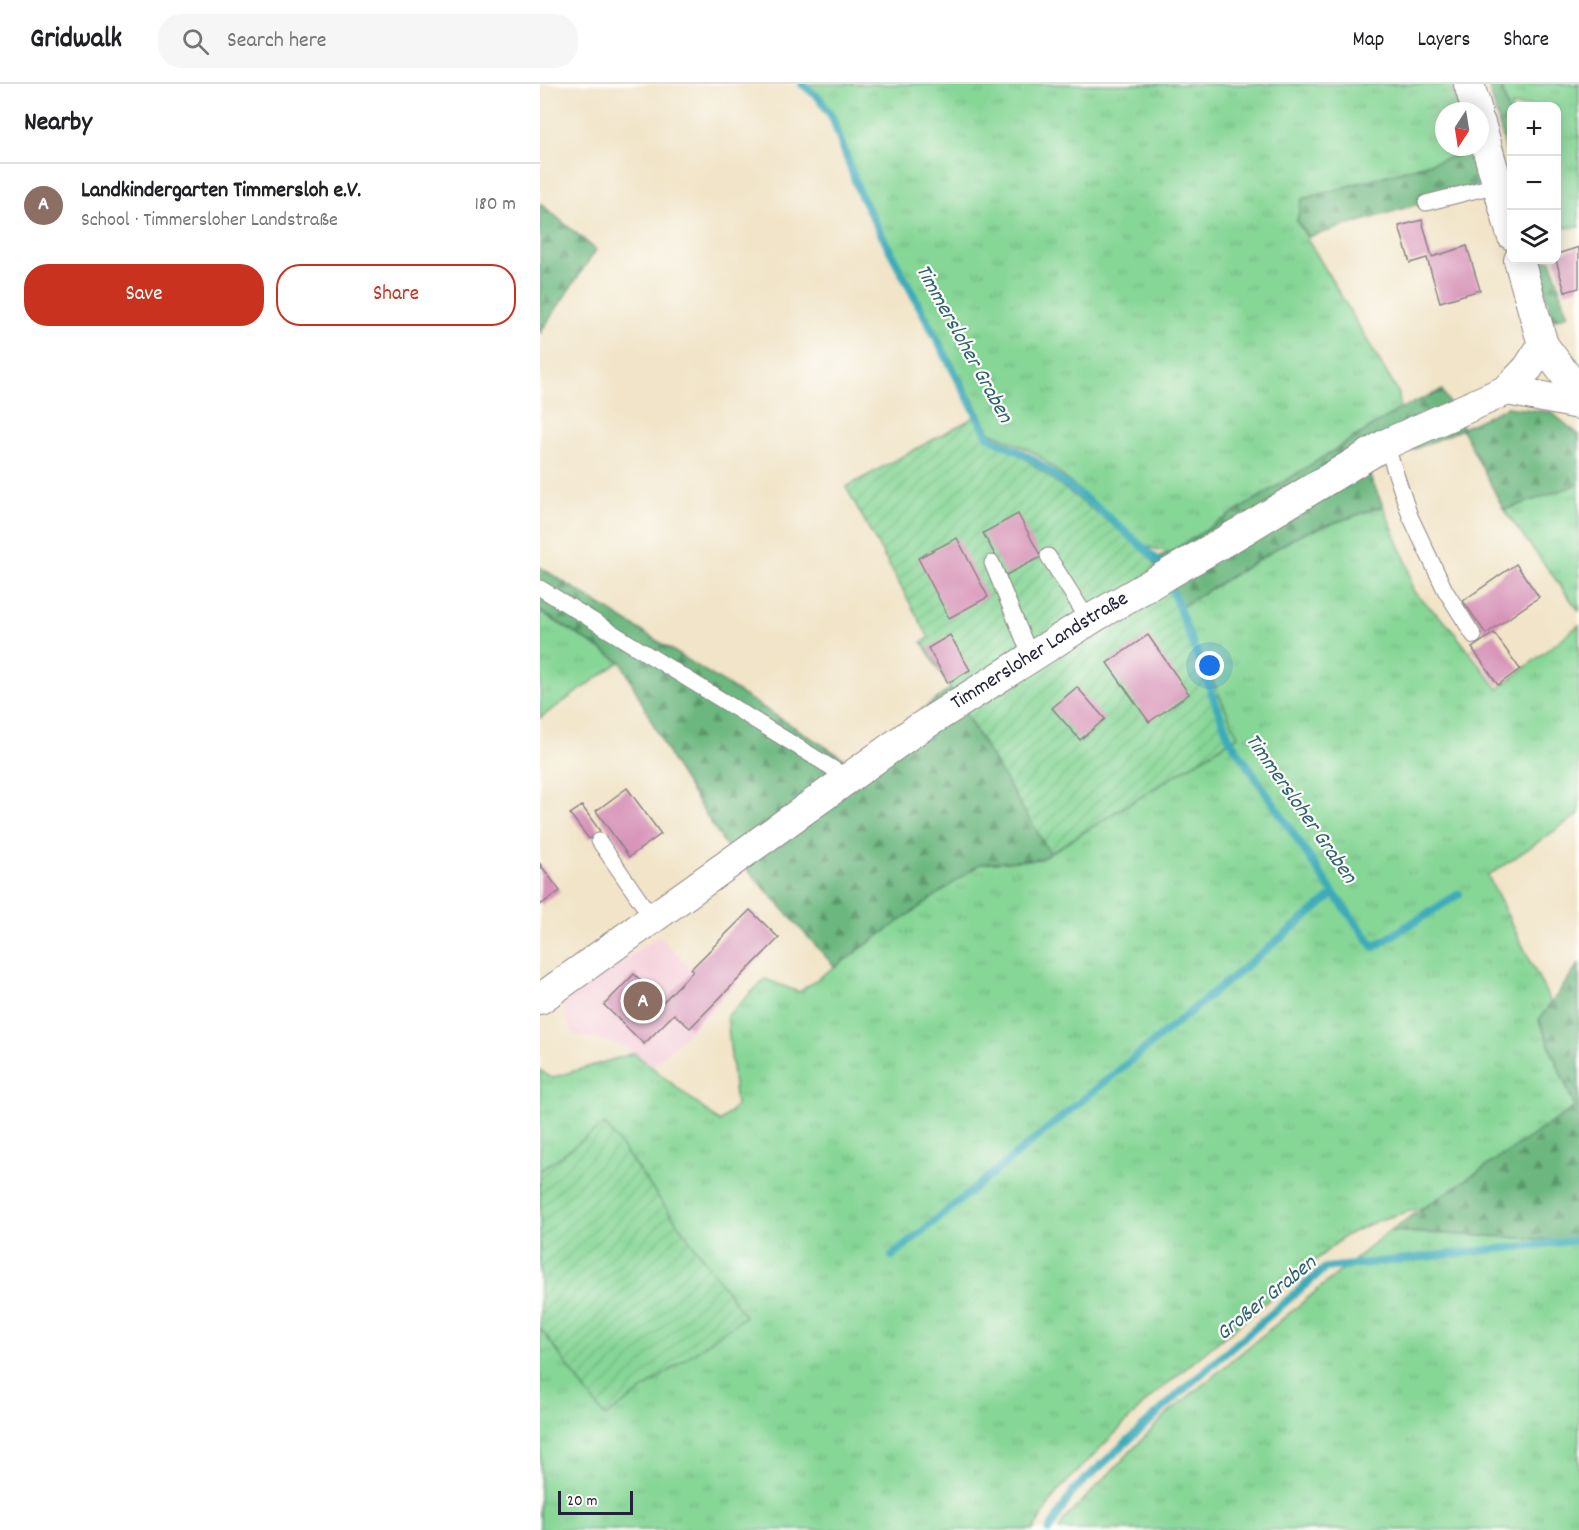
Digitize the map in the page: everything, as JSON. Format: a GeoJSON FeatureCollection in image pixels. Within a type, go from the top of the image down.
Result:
{"type":"FeatureCollection","features":[{"type":"Feature","properties":{"kind":"street"},"geometry":{"type":"LineString","coordinates":[[1469,84],[1474,102]]}},
{"type":"Feature","properties":{"kind":"street"},"geometry":{"type":"LineString","coordinates":[[1489,155],[1507,218]]}},
{"type":"Feature","properties":{"kind":"street"},"geometry":{"type":"LineString","coordinates":[[1520,264],[1543,345],[1579,393]]}},
{"type":"Feature","properties":{"kind":"street"},"geometry":{"type":"LineString","coordinates":[[1507,390],[1528,368],[1543,345]]}},
{"type":"Feature","properties":{"kind":"street"},"geometry":{"type":"LineString","coordinates":[[1507,390],[1579,404]]}},
{"type":"Feature","properties":{"kind":"street","name":"Timmersloher Landstraße"},"geometry":{"type":"LineString","coordinates":[[540,999],[913,732],[1031,657],[1386,444],[1507,390]]}},
{"type":"Feature","properties":{"kind":"lane"},"geometry":{"type":"LineString","coordinates":[[1426,203],[1497,184]]}},
{"type":"Feature","properties":{"kind":"lane"},"geometry":{"type":"LineString","coordinates":[[1386,444],[1410,516],[1445,590],[1474,636]]}},
{"type":"Feature","properties":{"kind":"lane"},"geometry":{"type":"LineString","coordinates":[[1048,556],[1089,621]]}},
{"type":"Feature","properties":{"kind":"lane"},"geometry":{"type":"LineString","coordinates":[[992,563],[1031,657]]}},
{"type":"Feature","properties":{"kind":"lane"},"geometry":{"type":"LineString","coordinates":[[540,588],[850,779]]}},
{"type":"Feature","properties":{"kind":"lane"},"geometry":{"type":"LineString","coordinates":[[599,841],[652,918]]}},
{"type":"Feature","properties":{"kind":"shaded area"},"geometry":{"type":"Polygon","coordinates":[[[659,936],[722,1000],[653,1066],[622,1045],[575,1035],[565,1018],[563,1001],[659,936]]]}},
{"type":"Feature","properties":{"kind":"green space"},"geometry":{"type":"Polygon","coordinates":[[[806,84],[1451,84],[1456,102],[1435,102],[1435,156],[1456,156],[1302,199],[1297,221],[1399,394],[1400,409],[1171,553],[1141,545],[1035,453],[990,432],[862,193],[835,117],[821,96],[806,84]]]}},
{"type":"Feature","properties":{"kind":"green space"},"geometry":{"type":"Polygon","coordinates":[[[1488,84],[1501,84],[1507,107],[1507,153],[1488,84]]]}},
{"type":"Feature","properties":{"kind":"green space"},"geometry":{"type":"Polygon","coordinates":[[[1501,84],[1579,84],[1579,227],[1561,228],[1561,102],[1507,102],[1507,107],[1501,84]]]}},
{"type":"Feature","properties":{"kind":"green space"},"geometry":{"type":"Polygon","coordinates":[[[1456,156],[1471,156],[1482,185],[1308,237],[1297,221],[1302,199],[1456,156]]]}},
{"type":"Feature","properties":{"kind":"green space"},"geometry":{"type":"Polygon","coordinates":[[[540,203],[596,250],[540,333],[540,203]]]}},
{"type":"Feature","properties":{"kind":"green space"},"geometry":{"type":"Polygon","coordinates":[[[1538,264],[1552,264],[1568,315],[1553,320],[1538,264]]]}},
{"type":"Feature","properties":{"kind":"green space"},"geometry":{"type":"Polygon","coordinates":[[[1442,390],[1463,428],[1507,407],[1551,412],[1579,435],[1579,484],[1504,510],[1462,429],[1367,469],[1383,506],[1299,535],[1179,608],[1152,559],[1171,552],[1400,409],[1442,390]]]}},
{"type":"Feature","properties":{"kind":"green space"},"geometry":{"type":"Polygon","coordinates":[[[980,414],[990,432],[1122,532],[1152,559],[1179,608],[1238,736],[1050,853],[922,642],[929,638],[846,487],[980,414]]]}},
{"type":"Feature","properties":{"kind":"green space"},"geometry":{"type":"Polygon","coordinates":[[[1579,484],[1579,611],[1504,510],[1579,484]]]}},
{"type":"Feature","properties":{"kind":"green space"},"geometry":{"type":"Polygon","coordinates":[[[1383,506],[1408,566],[1413,591],[1450,627],[1498,689],[1579,625],[1579,814],[1488,876],[1551,1003],[1539,1020],[1575,1107],[1425,1207],[1379,1220],[1346,1235],[1148,1400],[1058,1491],[1033,1530],[540,1530],[540,1070],[551,1078],[634,1053],[720,1122],[736,1106],[727,1016],[765,979],[799,992],[980,864],[1041,859],[1238,736],[1179,608],[1299,535],[1383,506]]]}},
{"type":"Feature","properties":{"kind":"green space"},"geometry":{"type":"Polygon","coordinates":[[[540,567],[851,763],[950,689],[1050,853],[1041,859],[980,864],[835,967],[724,843],[676,768],[621,662],[540,611],[540,567]]]}},
{"type":"Feature","properties":{"kind":"green space"},"geometry":{"type":"Polygon","coordinates":[[[540,612],[621,661],[540,718],[540,612]]]}},
{"type":"Feature","properties":{"kind":"green space"},"geometry":{"type":"Polygon","coordinates":[[[1579,964],[1579,1241],[1389,1231],[1575,1107],[1539,1020],[1579,964]]]}},
{"type":"Feature","properties":{"kind":"green space"},"geometry":{"type":"Polygon","coordinates":[[[605,1124],[745,1316],[605,1417],[540,1328],[540,1171],[605,1124]]]}},
{"type":"Feature","properties":{"kind":"green space"},"geometry":{"type":"Polygon","coordinates":[[[1389,1231],[1579,1241],[1579,1530],[1059,1530],[1064,1520],[1166,1415],[1389,1231]]]}},
{"type":"Feature","properties":{"kind":"building"},"geometry":{"type":"Polygon","coordinates":[[[1422,220],[1432,257],[1467,246],[1480,290],[1440,302],[1427,258],[1410,263],[1399,226],[1422,220]]]}},
{"type":"Feature","properties":{"kind":"building"},"geometry":{"type":"Polygon","coordinates":[[[1579,247],[1579,288],[1565,292],[1557,264],[1561,264],[1561,253],[1579,247]]]}},
{"type":"Feature","properties":{"kind":"building"},"geometry":{"type":"Polygon","coordinates":[[[1018,514],[1041,557],[1006,575],[983,533],[1018,514]]]}},
{"type":"Feature","properties":{"kind":"building"},"geometry":{"type":"Polygon","coordinates":[[[957,538],[988,597],[949,618],[918,558],[957,538]]]}},
{"type":"Feature","properties":{"kind":"building"},"geometry":{"type":"Polygon","coordinates":[[[1516,564],[1539,597],[1486,634],[1463,601],[1516,564]]]}},
{"type":"Feature","properties":{"kind":"building"},"geometry":{"type":"Polygon","coordinates":[[[1494,633],[1520,669],[1498,685],[1472,648],[1494,633]]]}},
{"type":"Feature","properties":{"kind":"building"},"geometry":{"type":"Polygon","coordinates":[[[950,635],[970,670],[948,683],[928,648],[950,635]]]}},
{"type":"Feature","properties":{"kind":"building"},"geometry":{"type":"Polygon","coordinates":[[[1148,635],[1189,694],[1149,722],[1107,663],[1148,635]]]}},
{"type":"Feature","properties":{"kind":"building"},"geometry":{"type":"Polygon","coordinates":[[[1077,687],[1105,719],[1080,740],[1052,708],[1077,687]]]}},
{"type":"Feature","properties":{"kind":"building"},"geometry":{"type":"Polygon","coordinates":[[[627,788],[661,834],[629,857],[596,811],[627,788]]]}},
{"type":"Feature","properties":{"kind":"building"},"geometry":{"type":"Polygon","coordinates":[[[582,806],[600,831],[589,839],[570,814],[582,806]]]}},
{"type":"Feature","properties":{"kind":"building"},"geometry":{"type":"Polygon","coordinates":[[[540,864],[560,891],[540,905],[540,864]]]}},
{"type":"Feature","properties":{"kind":"building"},"geometry":{"type":"Polygon","coordinates":[[[750,910],[779,938],[690,1028],[674,1014],[644,1044],[604,1005],[634,974],[663,1002],[693,971],[691,969],[750,910]]]}},
{"type":"Feature","properties":{"kind":"waterway","name":"Timmersloher Graben"},"geometry":{"type":"LineString","coordinates":[[802,84],[819,98],[832,117],[860,194],[988,436],[1031,458],[1100,510],[1162,564]]}},
{"type":"Feature","properties":{"kind":"waterway","name":"Timmersloher Graben"},"geometry":{"type":"LineString","coordinates":[[1172,590],[1229,738],[1334,894],[1374,947],[1459,894]]}},
{"type":"Feature","properties":{"kind":"waterway"},"geometry":{"type":"LineString","coordinates":[[892,1256],[1334,894]]}},
{"type":"Feature","properties":{"kind":"waterway","name":"Großer Graben"},"geometry":{"type":"LineString","coordinates":[[1049,1530],[1074,1490],[1193,1381],[1325,1268],[1579,1240]]}},
{"type":"Feature","properties":{"kind":"place","name":"Landkindergarten Timmersloh e.V."},"geometry":{"type":"Point","coordinates":[643,1001]}}]}
